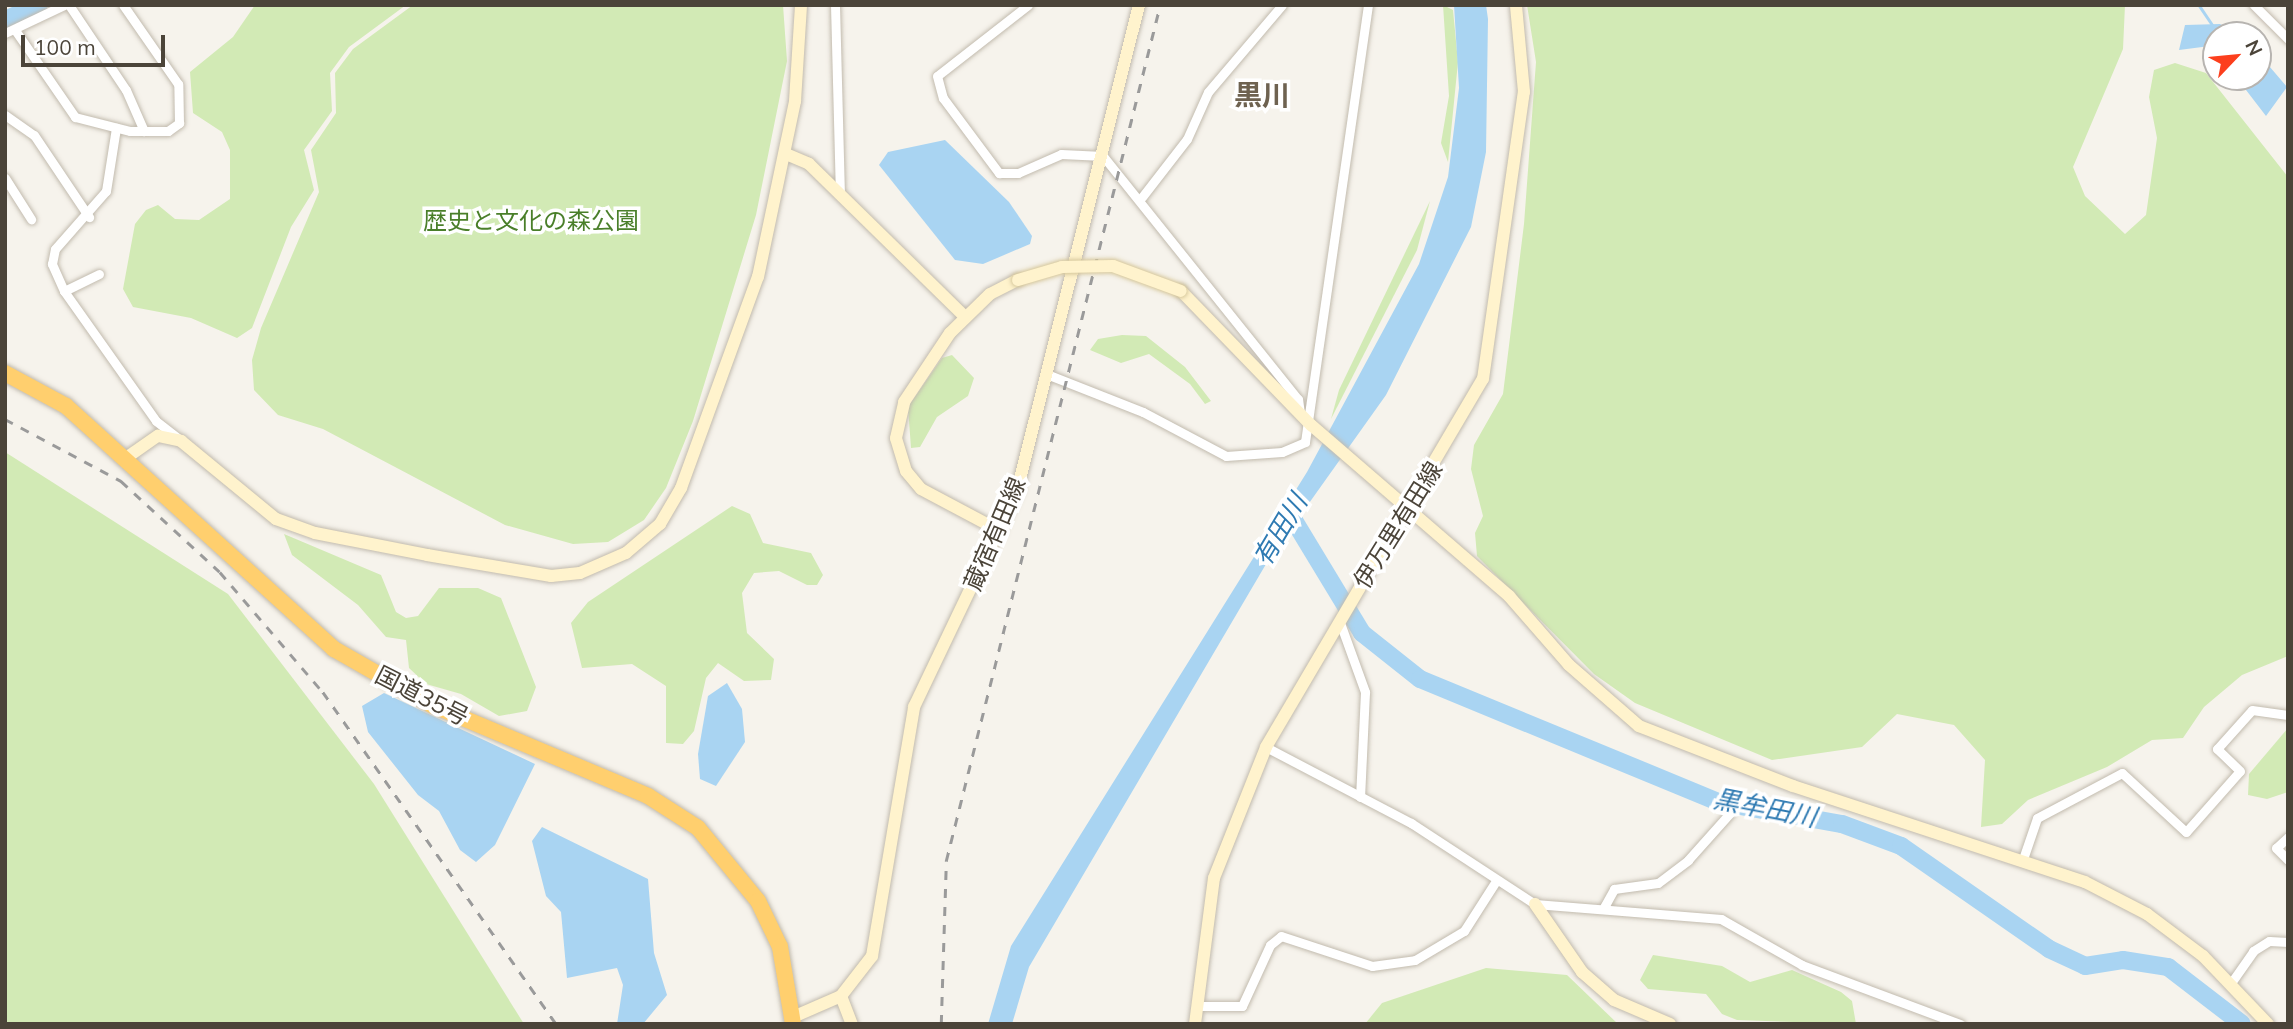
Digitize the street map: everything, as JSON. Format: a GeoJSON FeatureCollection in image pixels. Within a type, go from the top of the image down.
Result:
{"type":"FeatureCollection","features":[{"type":"Feature","properties":{"kind":"highway","name":"国道35号"},"geometry":{"type":"LineString","coordinates":[[5,373],[66,406],[126,458],[261,589],[334,649],[432,705],[648,796],[698,828],[758,901],[780,947],[793,1020]]}},
{"type":"Feature","properties":{"kind":"street"},"geometry":{"type":"LineString","coordinates":[[123,5],[178,84],[181,103],[179,123],[168,131],[144,131],[116,128],[67,110],[10,31],[66,5],[126,90],[144,131]]}},
{"type":"Feature","properties":{"kind":"street"},"geometry":{"type":"LineString","coordinates":[[116,128],[106,191],[89,217],[55,249],[55,274],[64,291],[156,421],[252,503],[315,534],[540,575],[602,566],[660,524],[681,488],[758,276],[786,154],[800,68],[800,5]]}},
{"type":"Feature","properties":{"kind":"street"},"geometry":{"type":"LineString","coordinates":[[835,5],[840,195]]}},
{"type":"Feature","properties":{"kind":"street"},"geometry":{"type":"LineString","coordinates":[[1028,5],[937,76],[939,90],[999,173],[1018,173],[1061,154],[1103,156],[1142,197],[1298,398],[1300,413]]}},
{"type":"Feature","properties":{"kind":"street","name":"蔵宿有田線"},"geometry":{"type":"LineString","coordinates":[[793,1020],[841,996],[872,956],[881,929],[914,706],[1000,531],[1049,375],[1139,5]]}},
{"type":"Feature","properties":{"kind":"street"},"geometry":{"type":"LineString","coordinates":[[1142,197],[1187,139],[1208,92],[1282,5]]}},
{"type":"Feature","properties":{"kind":"street"},"geometry":{"type":"LineString","coordinates":[[1049,375],[1143,412],[1226,456],[1282,452],[1305,442],[1311,425],[1368,5]]}},
{"type":"Feature","properties":{"kind":"street","name":"伊万里有田線"},"geometry":{"type":"LineString","coordinates":[[1195,1024],[1214,878],[1266,747],[1339,618],[1469,412],[1494,335],[1524,92],[1516,5]]}},
{"type":"Feature","properties":{"kind":"street"},"geometry":{"type":"LineString","coordinates":[[2254,5],[2288,39]]}},
{"type":"Feature","properties":{"kind":"street"},"geometry":{"type":"LineString","coordinates":[[5,115],[34,135],[89,217]]}},
{"type":"Feature","properties":{"kind":"street"},"geometry":{"type":"LineString","coordinates":[[786,154],[809,164],[965,317]]}},
{"type":"Feature","properties":{"kind":"street"},"geometry":{"type":"LineString","coordinates":[[5,178],[31,219]]}},
{"type":"Feature","properties":{"kind":"street"},"geometry":{"type":"LineString","coordinates":[[1000,531],[921,489],[906,471],[896,438],[912,387],[965,317],[1018,280],[1062,267],[1113,266],[1181,291],[1311,425],[1406,512],[1508,596],[1569,665],[1639,726],[1793,786],[2023,859],[2147,914],[2231,983],[2268,1024]]}},
{"type":"Feature","properties":{"kind":"street"},"geometry":{"type":"LineString","coordinates":[[64,291],[99,274]]}},
{"type":"Feature","properties":{"kind":"street"},"geometry":{"type":"LineString","coordinates":[[126,458],[158,436],[181,441]]}},
{"type":"Feature","properties":{"kind":"street"},"geometry":{"type":"LineString","coordinates":[[1339,618],[1365,692],[1360,797]]}},
{"type":"Feature","properties":{"kind":"street"},"geometry":{"type":"LineString","coordinates":[[2023,859],[2037,818],[2122,772],[2186,832],[2240,771],[2217,749],[2252,710],[2288,715]]}},
{"type":"Feature","properties":{"kind":"street"},"geometry":{"type":"LineString","coordinates":[[1266,747],[1412,823],[1496,881],[1535,904],[1582,972],[1614,1000],[1670,1024]]}},
{"type":"Feature","properties":{"kind":"street"},"geometry":{"type":"LineString","coordinates":[[1603,909],[1614,889],[1658,883],[1688,860],[1730,813]]}},
{"type":"Feature","properties":{"kind":"street"},"geometry":{"type":"LineString","coordinates":[[2288,837],[2276,848],[2288,860]]}},
{"type":"Feature","properties":{"kind":"street"},"geometry":{"type":"LineString","coordinates":[[1197,1006],[1242,1006],[1270,945],[1281,936],[1372,966],[1395,968],[1415,960],[1464,931],[1496,881]]}},
{"type":"Feature","properties":{"kind":"street"},"geometry":{"type":"LineString","coordinates":[[1535,904],[1739,924],[1802,965],[1960,1024]]}},
{"type":"Feature","properties":{"kind":"street"},"geometry":{"type":"LineString","coordinates":[[2231,983],[2253,951],[2269,941],[2288,942]]}},
{"type":"Feature","properties":{"kind":"street"},"geometry":{"type":"LineString","coordinates":[[841,996],[852,1024]]}},
{"type":"Feature","properties":{"kind":"green space"},"geometry":{"type":"Polygon","coordinates":[[[255,5],[406,5],[349,47],[330,73],[332,111],[304,150],[314,190],[291,227],[252,328],[237,338],[191,318],[133,307],[123,289],[135,224],[146,210],[158,205],[175,219],[199,220],[230,199],[230,150],[222,132],[193,113],[190,72],[233,37],[255,5]]]}},
{"type":"Feature","properties":{"kind":"green space","name":"歴史と文化の森公園"},"geometry":{"type":"Polygon","coordinates":[[[413,5],[783,5],[787,61],[756,215],[693,421],[666,488],[644,520],[608,542],[573,544],[505,525],[323,429],[278,415],[254,390],[252,360],[261,328],[319,192],[311,150],[336,113],[335,73],[353,49],[413,5]]]}},
{"type":"Feature","properties":{"kind":"green space"},"geometry":{"type":"Polygon","coordinates":[[[1443,5],[1453,10],[1458,62],[1448,162],[1441,143],[1449,96],[1443,5]]]}},
{"type":"Feature","properties":{"kind":"green space"},"geometry":{"type":"Polygon","coordinates":[[[1527,5],[2125,5],[2123,49],[2073,167],[2085,196],[2125,234],[2146,215],[2157,138],[2149,97],[2154,70],[2175,63],[2202,72],[2202,91],[2220,91],[2288,177],[2288,656],[2242,675],[2204,707],[2183,738],[2152,740],[2107,767],[2028,800],[2002,824],[1981,827],[1985,760],[1954,725],[1897,714],[1862,747],[1772,760],[1635,703],[1594,674],[1477,556],[1475,533],[1483,516],[1471,469],[1474,445],[1503,394],[1524,224],[1536,62],[1527,5]]]}},
{"type":"Feature","properties":{"kind":"green space"},"geometry":{"type":"Polygon","coordinates":[[[1430,201],[1417,250],[1331,419],[1339,390],[1430,201]]]}},
{"type":"Feature","properties":{"kind":"green space"},"geometry":{"type":"Polygon","coordinates":[[[1122,335],[1146,336],[1185,367],[1211,401],[1205,404],[1190,384],[1149,354],[1121,363],[1090,350],[1098,339],[1122,335]]]}},
{"type":"Feature","properties":{"kind":"green space"},"geometry":{"type":"Polygon","coordinates":[[[952,355],[974,378],[968,396],[937,417],[920,447],[911,448],[908,407],[942,358],[952,355]]]}},
{"type":"Feature","properties":{"kind":"green space"},"geometry":{"type":"Polygon","coordinates":[[[5,452],[228,594],[374,784],[524,1024],[5,1024],[5,452]]]}},
{"type":"Feature","properties":{"kind":"green space"},"geometry":{"type":"Polygon","coordinates":[[[732,506],[750,514],[763,543],[811,553],[823,575],[817,585],[807,585],[779,571],[754,573],[742,593],[747,633],[774,659],[771,680],[744,681],[718,663],[706,678],[694,731],[683,744],[666,743],[666,686],[632,664],[582,668],[571,623],[588,602],[732,506]]]}},
{"type":"Feature","properties":{"kind":"green space"},"geometry":{"type":"Polygon","coordinates":[[[284,534],[381,575],[396,612],[406,618],[418,616],[439,588],[478,588],[501,598],[536,687],[527,711],[499,716],[461,694],[426,684],[409,668],[406,640],[386,637],[358,605],[292,555],[284,534]]]}},
{"type":"Feature","properties":{"kind":"green space"},"geometry":{"type":"Polygon","coordinates":[[[2288,728],[2288,792],[2267,799],[2248,795],[2249,774],[2288,728]]]}},
{"type":"Feature","properties":{"kind":"green space"},"geometry":{"type":"Polygon","coordinates":[[[1653,955],[1722,966],[1750,982],[1792,970],[1841,992],[1852,1001],[1856,1024],[1737,1020],[1722,1014],[1706,994],[1648,989],[1640,980],[1653,955]]]}},
{"type":"Feature","properties":{"kind":"green space"},"geometry":{"type":"Polygon","coordinates":[[[1486,968],[1567,975],[1618,1024],[1365,1024],[1382,1003],[1486,968]]]}},
{"type":"Feature","properties":{"kind":"water","name":"有田川"},"geometry":{"type":"Polygon","coordinates":[[[1454,5],[1486,5],[1488,19],[1486,152],[1471,227],[1386,395],[1302,513],[1302,523],[1269,559],[1029,967],[1012,1024],[988,1024],[1011,946],[1307,472],[1419,264],[1448,177],[1459,88],[1454,5]]]}},
{"type":"Feature","properties":{"kind":"water"},"geometry":{"type":"Polygon","coordinates":[[[2185,25],[2202,25],[2202,47],[2179,50],[2185,25]]]}},
{"type":"Feature","properties":{"kind":"water"},"geometry":{"type":"Polygon","coordinates":[[[2272,69],[2287,87],[2266,116],[2247,91],[2272,91],[2272,69]]]}},
{"type":"Feature","properties":{"kind":"water"},"geometry":{"type":"Polygon","coordinates":[[[945,140],[1009,202],[1032,236],[1030,244],[983,264],[955,260],[879,165],[888,152],[945,140]]]}},
{"type":"Feature","properties":{"kind":"water"},"geometry":{"type":"Polygon","coordinates":[[[727,683],[742,709],[745,742],[716,786],[700,779],[698,754],[708,696],[727,683]]]}},
{"type":"Feature","properties":{"kind":"water"},"geometry":{"type":"Polygon","coordinates":[[[384,693],[535,764],[495,845],[476,862],[460,850],[439,811],[418,795],[368,732],[362,706],[384,693]]]}},
{"type":"Feature","properties":{"kind":"water"},"geometry":{"type":"Polygon","coordinates":[[[542,827],[648,879],[654,953],[667,995],[643,1024],[617,1024],[623,985],[617,968],[567,978],[561,912],[546,896],[532,841],[542,827]]]}},
{"type":"Feature","properties":{"kind":"waterway"},"geometry":{"type":"LineString","coordinates":[[5,20],[39,5]]}},
{"type":"Feature","properties":{"kind":"waterway"},"geometry":{"type":"LineString","coordinates":[[2199,5],[2210,21]]}},
{"type":"Feature","properties":{"kind":"waterway","name":"黒牟田川"},"geometry":{"type":"LineString","coordinates":[[1290,514],[1362,633],[1420,679],[1718,802],[1842,824],[1901,846],[2049,949],[2085,966],[2123,960],[2168,967],[2242,1024]]}},
{"type":"Feature","properties":{"kind":"railway"},"geometry":{"type":"LineString","coordinates":[[941,1024],[946,861],[1160,5]]}},
{"type":"Feature","properties":{"kind":"railway"},"geometry":{"type":"LineString","coordinates":[[5,419],[121,481],[220,572],[323,692],[556,1024]]}},
{"type":"Feature","properties":{"kind":"district","name":"黒川"},"geometry":{"type":"Point","coordinates":[1262,95]}}]}
